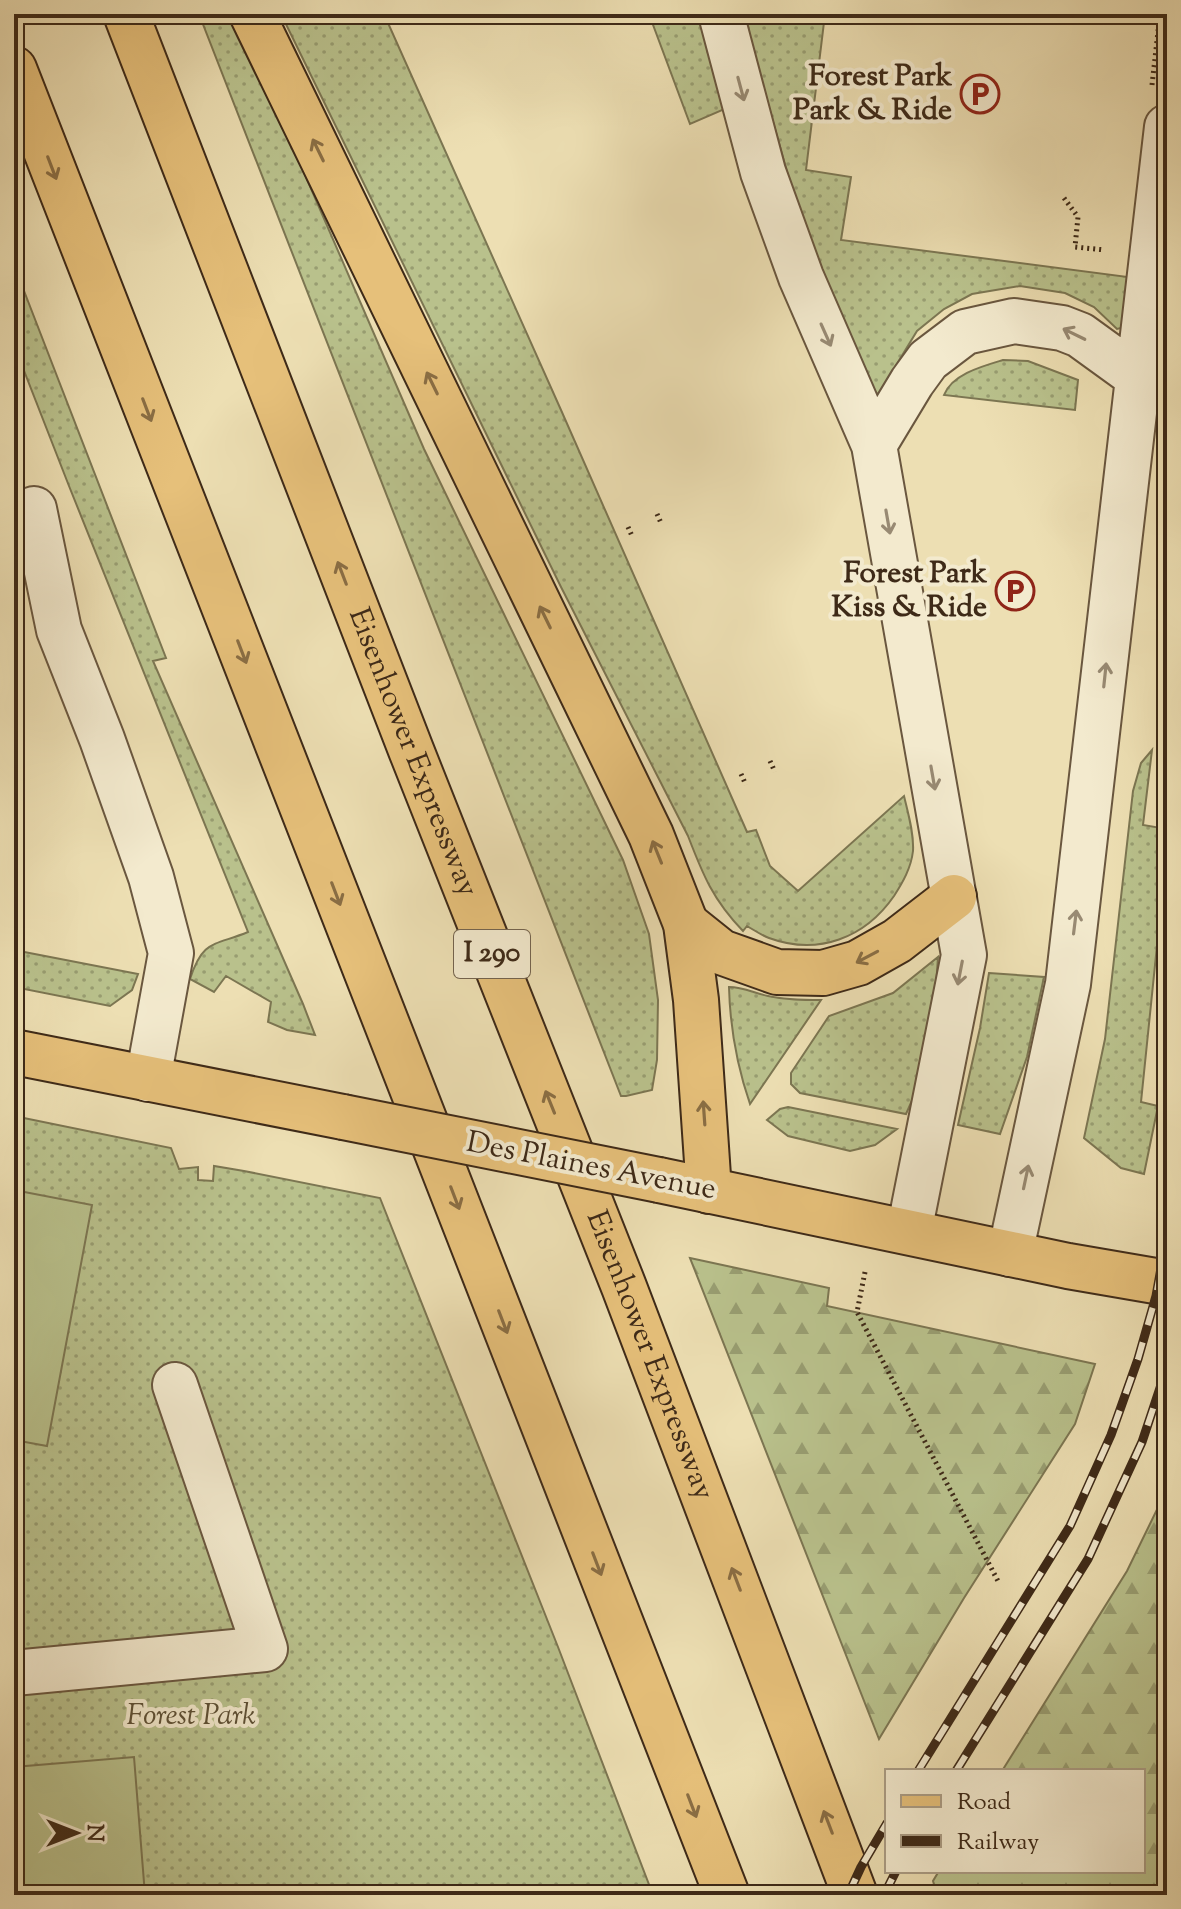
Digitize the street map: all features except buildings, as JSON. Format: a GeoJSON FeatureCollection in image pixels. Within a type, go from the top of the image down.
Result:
{"type":"FeatureCollection","features":[{"type":"Feature","properties":{"kind":"main road","name":"Eisenhower Expressway"},"geometry":{"type":"LineString","coordinates":[[126,14],[411,750],[624,1287],[855,1895]]}},
{"type":"Feature","properties":{"kind":"main road"},"geometry":{"type":"LineString","coordinates":[[252,14],[651,835],[686,924],[696,1000],[709,1191]]}},
{"type":"Feature","properties":{"kind":"main road"},"geometry":{"type":"LineString","coordinates":[[14,69],[727,1895]]}},
{"type":"Feature","properties":{"kind":"main road"},"geometry":{"type":"LineString","coordinates":[[686,924],[721,952],[777,972],[823,973],[858,963],[897,941],[954,897]]}},
{"type":"Feature","properties":{"kind":"main road","name":"Des Plaines Avenue"},"geometry":{"type":"LineString","coordinates":[[14,1052],[659,1180],[1010,1254],[1167,1283]]}},
{"type":"Feature","properties":{"kind":"lane"},"geometry":{"type":"LineString","coordinates":[[721,14],[763,172],[801,277],[874,445],[964,955],[892,1229]]}},
{"type":"Feature","properties":{"kind":"lane"},"geometry":{"type":"LineString","coordinates":[[1010,1254],[1068,984],[1167,127]]}},
{"type":"Feature","properties":{"kind":"lane"},"geometry":{"type":"LineString","coordinates":[[874,445],[928,360],[965,332],[1014,321],[1062,328],[1080,335],[1138,377]]}},
{"type":"Feature","properties":{"kind":"lane"},"geometry":{"type":"LineString","coordinates":[[34,509],[59,630],[146,863],[171,953],[148,1079]]}},
{"type":"Feature","properties":{"kind":"lane"},"geometry":{"type":"LineString","coordinates":[[14,1673],[265,1649],[175,1385]]}},
{"type":"Feature","properties":{"kind":"path"},"geometry":{"type":"LineString","coordinates":[[1064,198],[1078,217],[1075,247],[1101,250]]}},
{"type":"Feature","properties":{"kind":"path"},"geometry":{"type":"LineString","coordinates":[[657,514],[661,523]]}},
{"type":"Feature","properties":{"kind":"path"},"geometry":{"type":"LineString","coordinates":[[628,527],[632,536]]}},
{"type":"Feature","properties":{"kind":"path"},"geometry":{"type":"LineString","coordinates":[[770,761],[775,772]]}},
{"type":"Feature","properties":{"kind":"path"},"geometry":{"type":"LineString","coordinates":[[741,774],[746,785]]}},
{"type":"Feature","properties":{"kind":"path"},"geometry":{"type":"LineString","coordinates":[[892,1229],[857,1312],[999,1583]]}},
{"type":"Feature","properties":{"kind":"green space"},"geometry":{"type":"Polygon","coordinates":[[[199,14],[230,14],[276,108],[424,449],[623,860],[649,934],[658,1000],[657,1060],[652,1090],[621,1096],[199,14]]]}},
{"type":"Feature","properties":{"kind":"green space"},"geometry":{"type":"Polygon","coordinates":[[[281,14],[384,14],[747,832],[756,830],[770,866],[798,891],[904,796],[913,844],[908,869],[882,911],[855,932],[822,944],[787,943],[766,937],[747,926],[743,931],[716,898],[281,14]]]}},
{"type":"Feature","properties":{"kind":"green space"},"geometry":{"type":"Polygon","coordinates":[[[649,14],[705,14],[727,108],[690,124],[649,14]]]}},
{"type":"Feature","properties":{"kind":"green space"},"geometry":{"type":"Polygon","coordinates":[[[743,14],[825,14],[806,170],[851,177],[841,240],[1128,277],[1123,319],[1125,327],[1117,329],[1094,307],[1065,293],[1020,286],[972,294],[944,309],[917,331],[878,395],[871,391],[796,204],[743,14]]]}},
{"type":"Feature","properties":{"kind":"green space"},"geometry":{"type":"Polygon","coordinates":[[[14,265],[166,658],[153,661],[315,1035],[287,1030],[268,1022],[271,1002],[226,976],[214,992],[190,979],[205,950],[248,932],[14,345],[14,265]]]}},
{"type":"Feature","properties":{"kind":"green space"},"geometry":{"type":"Polygon","coordinates":[[[1003,360],[1028,361],[1078,380],[1075,410],[944,395],[961,376],[1003,360]]]}},
{"type":"Feature","properties":{"kind":"green space"},"geometry":{"type":"Polygon","coordinates":[[[1152,750],[1143,825],[1167,829],[1167,848],[1141,1102],[1158,1106],[1144,1174],[1121,1168],[1084,1138],[1105,1039],[1133,791],[1141,763],[1152,750]]]}},
{"type":"Feature","properties":{"kind":"green space"},"geometry":{"type":"Polygon","coordinates":[[[14,950],[138,974],[132,990],[110,1006],[14,987],[14,950]]]}},
{"type":"Feature","properties":{"kind":"green space"},"geometry":{"type":"Polygon","coordinates":[[[938,957],[936,986],[914,1096],[906,1114],[800,1093],[791,1084],[791,1073],[829,1016],[893,993],[938,957]]]}},
{"type":"Feature","properties":{"kind":"green space"},"geometry":{"type":"Polygon","coordinates":[[[989,973],[1044,977],[1027,1057],[1000,1134],[958,1125],[989,973]]]}},
{"type":"Feature","properties":{"kind":"green space"},"geometry":{"type":"Polygon","coordinates":[[[729,987],[781,998],[821,1000],[750,1104],[735,1046],[729,987]]]}},
{"type":"Feature","properties":{"kind":"green space"},"geometry":{"type":"Polygon","coordinates":[[[788,1107],[897,1129],[875,1145],[850,1151],[788,1136],[767,1120],[780,1109],[788,1107]]]}},
{"type":"Feature","properties":{"kind":"green space","name":"Forest Park"},"geometry":{"type":"Polygon","coordinates":[[[14,1116],[171,1148],[179,1169],[198,1167],[198,1180],[213,1181],[214,1166],[380,1198],[653,1895],[14,1895],[14,1116]]]}},
{"type":"Feature","properties":{"kind":"green space"},"geometry":{"type":"Polygon","coordinates":[[[14,1190],[92,1205],[47,1446],[14,1440],[14,1190]]]}},
{"type":"Feature","properties":{"kind":"green space"},"geometry":{"type":"Polygon","coordinates":[[[690,1258],[829,1288],[827,1306],[1095,1364],[1075,1424],[879,1739],[690,1258]]]}},
{"type":"Feature","properties":{"kind":"green space"},"geometry":{"type":"Polygon","coordinates":[[[1167,1489],[1167,1895],[937,1895],[933,1881],[938,1873],[1145,1873],[1145,1769],[1003,1769],[1127,1571],[1167,1489]]]}},
{"type":"Feature","properties":{"kind":"green space"},"geometry":{"type":"Polygon","coordinates":[[[134,1757],[145,1895],[14,1895],[14,1767],[134,1757]]]}},
{"type":"Feature","properties":{"kind":"railway"},"geometry":{"type":"LineString","coordinates":[[919,1769],[1070,1526],[1111,1435],[1138,1359],[1156,1296],[1167,1235]]}},
{"type":"Feature","properties":{"kind":"railway"},"geometry":{"type":"LineString","coordinates":[[957,1769],[1088,1559],[1142,1442],[1167,1367]]}},
{"type":"Feature","properties":{"kind":"railway"},"geometry":{"type":"LineString","coordinates":[[848,1895],[885,1826]]}},
{"type":"Feature","properties":{"kind":"railway"},"geometry":{"type":"LineString","coordinates":[[884,1895],[895,1873]]}},
{"type":"Feature","properties":{"kind":"place","name":"Forest Park Park & Ride"},"geometry":{"type":"Point","coordinates":[980,94]}},
{"type":"Feature","properties":{"kind":"place","name":"Forest Park Kiss & Ride"},"geometry":{"type":"Point","coordinates":[1015,591]}}]}
